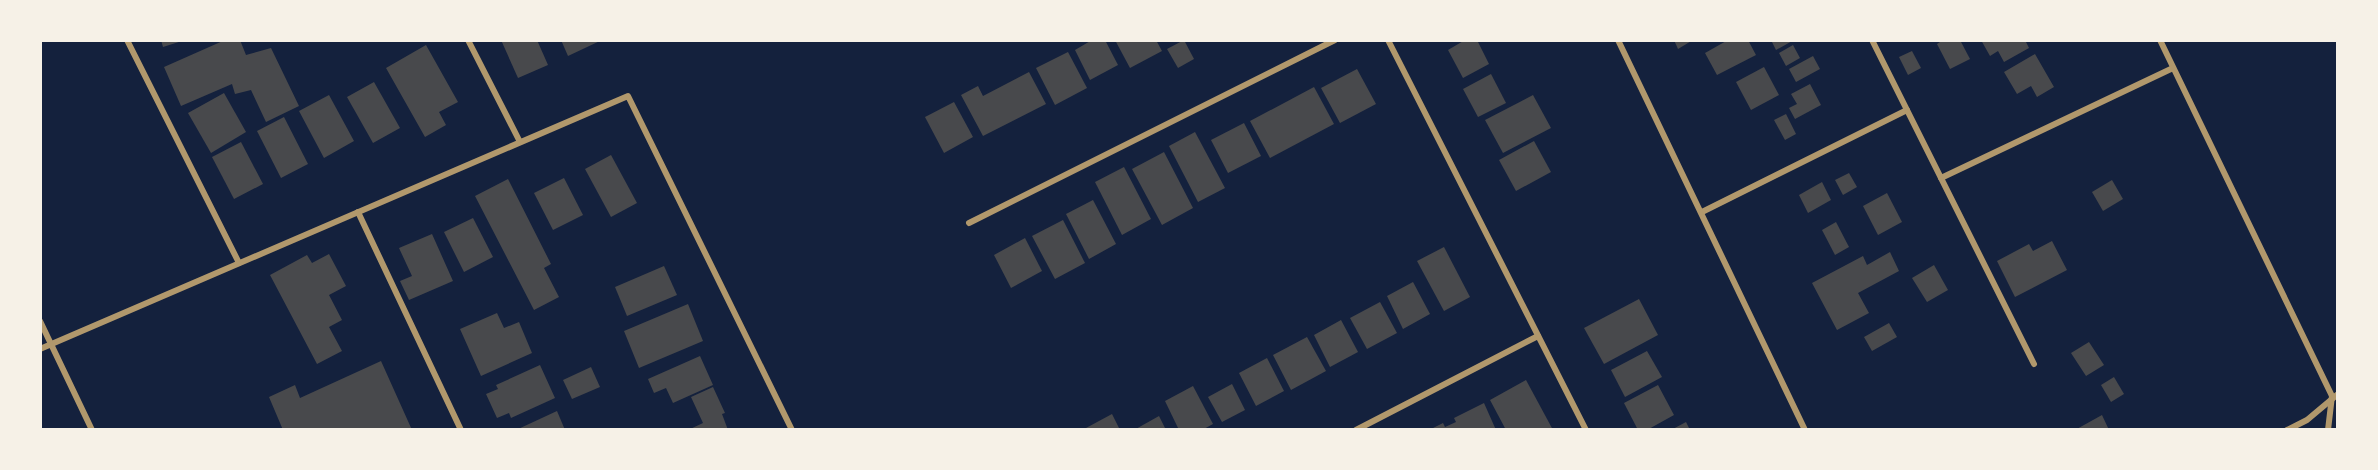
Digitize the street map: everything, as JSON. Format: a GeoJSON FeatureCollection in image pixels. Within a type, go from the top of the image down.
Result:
{"type":"FeatureCollection","features":[{"type":"Feature","properties":{"kind":"street"},"geometry":{"type":"LineString","coordinates":[[127,40],[239,263]]}},
{"type":"Feature","properties":{"kind":"street"},"geometry":{"type":"LineString","coordinates":[[468,40],[520,142]]}},
{"type":"Feature","properties":{"kind":"street"},"geometry":{"type":"LineString","coordinates":[[969,223],[1335,40]]}},
{"type":"Feature","properties":{"kind":"street"},"geometry":{"type":"LineString","coordinates":[[1388,40],[1586,429]]}},
{"type":"Feature","properties":{"kind":"street"},"geometry":{"type":"LineString","coordinates":[[1618,40],[1805,429]]}},
{"type":"Feature","properties":{"kind":"street"},"geometry":{"type":"LineString","coordinates":[[1872,40],[2034,364]]}},
{"type":"Feature","properties":{"kind":"street"},"geometry":{"type":"LineString","coordinates":[[2160,40],[2335,395],[2328,429]]}},
{"type":"Feature","properties":{"kind":"street"},"geometry":{"type":"LineString","coordinates":[[1941,178],[2173,68]]}},
{"type":"Feature","properties":{"kind":"street"},"geometry":{"type":"LineString","coordinates":[[40,348],[628,96],[792,429]]}},
{"type":"Feature","properties":{"kind":"street"},"geometry":{"type":"LineString","coordinates":[[1702,212],[1907,111]]}},
{"type":"Feature","properties":{"kind":"street"},"geometry":{"type":"LineString","coordinates":[[358,212],[461,429]]}},
{"type":"Feature","properties":{"kind":"street"},"geometry":{"type":"LineString","coordinates":[[40,321],[92,429]]}},
{"type":"Feature","properties":{"kind":"street"},"geometry":{"type":"LineString","coordinates":[[1356,429],[1538,336]]}},
{"type":"Feature","properties":{"kind":"street"},"geometry":{"type":"LineString","coordinates":[[2287,429],[2307,420],[2335,395]]}},
{"type":"Feature","properties":{"kind":"building"},"geometry":{"type":"Polygon","coordinates":[[[161,40],[182,40],[182,41],[163,47],[161,40]]]}},
{"type":"Feature","properties":{"kind":"building"},"geometry":{"type":"Polygon","coordinates":[[[225,40],[240,40],[246,55],[271,48],[299,106],[266,122],[251,90],[235,94],[232,84],[181,106],[164,67],[225,40]]]}},
{"type":"Feature","properties":{"kind":"building"},"geometry":{"type":"Polygon","coordinates":[[[501,40],[537,40],[548,65],[518,78],[501,40]]]}},
{"type":"Feature","properties":{"kind":"building"},"geometry":{"type":"Polygon","coordinates":[[[561,40],[602,40],[568,56],[561,40]]]}},
{"type":"Feature","properties":{"kind":"building"},"geometry":{"type":"Polygon","coordinates":[[[1092,40],[1105,40],[1118,65],[1090,80],[1075,50],[1092,40]]]}},
{"type":"Feature","properties":{"kind":"building"},"geometry":{"type":"Polygon","coordinates":[[[1115,40],[1156,40],[1162,51],[1130,68],[1115,40]]]}},
{"type":"Feature","properties":{"kind":"building"},"geometry":{"type":"Polygon","coordinates":[[[1184,40],[1194,59],[1178,68],[1167,49],[1184,40]]]}},
{"type":"Feature","properties":{"kind":"building"},"geometry":{"type":"Polygon","coordinates":[[[1465,40],[1477,40],[1489,64],[1463,78],[1448,50],[1465,40]]]}},
{"type":"Feature","properties":{"kind":"building"},"geometry":{"type":"Polygon","coordinates":[[[1674,40],[1693,40],[1678,49],[1674,40]]]}},
{"type":"Feature","properties":{"kind":"building"},"geometry":{"type":"Polygon","coordinates":[[[1728,40],[1748,40],[1756,55],[1717,75],[1705,53],[1728,40]]]}},
{"type":"Feature","properties":{"kind":"building"},"geometry":{"type":"Polygon","coordinates":[[[1771,40],[1794,40],[1776,50],[1771,40]]]}},
{"type":"Feature","properties":{"kind":"building"},"geometry":{"type":"Polygon","coordinates":[[[1943,40],[1960,40],[1970,59],[1950,69],[1937,44],[1943,40]]]}},
{"type":"Feature","properties":{"kind":"building"},"geometry":{"type":"Polygon","coordinates":[[[1981,40],[2025,40],[2029,48],[2004,62],[1998,51],[1990,56],[1981,40]]]}},
{"type":"Feature","properties":{"kind":"building"},"geometry":{"type":"Polygon","coordinates":[[[426,45],[458,102],[439,112],[446,125],[425,137],[386,68],[426,45]]]}},
{"type":"Feature","properties":{"kind":"building"},"geometry":{"type":"Polygon","coordinates":[[[1793,45],[1800,58],[1786,66],[1779,53],[1793,45]]]}},
{"type":"Feature","properties":{"kind":"building"},"geometry":{"type":"Polygon","coordinates":[[[1912,51],[1921,68],[1908,75],[1899,57],[1912,51]]]}},
{"type":"Feature","properties":{"kind":"building"},"geometry":{"type":"Polygon","coordinates":[[[1068,52],[1087,88],[1055,105],[1036,68],[1068,52]]]}},
{"type":"Feature","properties":{"kind":"building"},"geometry":{"type":"Polygon","coordinates":[[[2035,54],[2054,87],[2037,97],[2031,86],[2017,94],[2004,72],[2035,54]]]}},
{"type":"Feature","properties":{"kind":"building"},"geometry":{"type":"Polygon","coordinates":[[[1813,56],[1820,69],[1796,82],[1789,69],[1813,56]]]}},
{"type":"Feature","properties":{"kind":"building"},"geometry":{"type":"Polygon","coordinates":[[[1764,67],[1779,95],[1751,110],[1736,82],[1764,67]]]}},
{"type":"Feature","properties":{"kind":"building"},"geometry":{"type":"Polygon","coordinates":[[[1357,69],[1376,104],[1340,123],[1321,88],[1357,69]]]}},
{"type":"Feature","properties":{"kind":"building"},"geometry":{"type":"Polygon","coordinates":[[[1029,72],[1046,104],[983,136],[961,95],[978,86],[983,96],[1029,72]]]}},
{"type":"Feature","properties":{"kind":"building"},"geometry":{"type":"Polygon","coordinates":[[[1491,74],[1506,103],[1478,117],[1463,89],[1491,74]]]}},
{"type":"Feature","properties":{"kind":"building"},"geometry":{"type":"Polygon","coordinates":[[[374,82],[400,128],[373,143],[347,97],[374,82]]]}},
{"type":"Feature","properties":{"kind":"building"},"geometry":{"type":"Polygon","coordinates":[[[1810,84],[1821,105],[1795,119],[1789,108],[1797,104],[1791,94],[1810,84]]]}},
{"type":"Feature","properties":{"kind":"building"},"geometry":{"type":"Polygon","coordinates":[[[1314,87],[1334,124],[1270,158],[1250,121],[1314,87]]]}},
{"type":"Feature","properties":{"kind":"building"},"geometry":{"type":"Polygon","coordinates":[[[224,93],[246,132],[211,153],[188,113],[224,93]]]}},
{"type":"Feature","properties":{"kind":"building"},"geometry":{"type":"Polygon","coordinates":[[[329,95],[354,141],[324,158],[299,111],[329,95]]]}},
{"type":"Feature","properties":{"kind":"building"},"geometry":{"type":"Polygon","coordinates":[[[1533,95],[1551,128],[1503,153],[1485,120],[1533,95]]]}},
{"type":"Feature","properties":{"kind":"building"},"geometry":{"type":"Polygon","coordinates":[[[954,102],[973,137],[944,153],[925,117],[954,102]]]}},
{"type":"Feature","properties":{"kind":"building"},"geometry":{"type":"Polygon","coordinates":[[[1786,114],[1796,134],[1785,140],[1774,120],[1786,114]]]}},
{"type":"Feature","properties":{"kind":"building"},"geometry":{"type":"Polygon","coordinates":[[[284,117],[308,164],[281,178],[257,131],[284,117]]]}},
{"type":"Feature","properties":{"kind":"building"},"geometry":{"type":"Polygon","coordinates":[[[1244,123],[1261,156],[1228,173],[1211,140],[1244,123]]]}},
{"type":"Feature","properties":{"kind":"building"},"geometry":{"type":"Polygon","coordinates":[[[1195,132],[1225,188],[1198,202],[1169,146],[1195,132]]]}},
{"type":"Feature","properties":{"kind":"building"},"geometry":{"type":"Polygon","coordinates":[[[1534,141],[1551,172],[1516,191],[1499,160],[1534,141]]]}},
{"type":"Feature","properties":{"kind":"building"},"geometry":{"type":"Polygon","coordinates":[[[241,142],[263,184],[234,199],[212,157],[241,142]]]}},
{"type":"Feature","properties":{"kind":"building"},"geometry":{"type":"Polygon","coordinates":[[[1164,152],[1193,208],[1162,225],[1132,169],[1164,152]]]}},
{"type":"Feature","properties":{"kind":"building"},"geometry":{"type":"Polygon","coordinates":[[[611,155],[637,203],[611,217],[585,169],[611,155]]]}},
{"type":"Feature","properties":{"kind":"building"},"geometry":{"type":"Polygon","coordinates":[[[1124,167],[1151,219],[1122,235],[1095,182],[1124,167]]]}},
{"type":"Feature","properties":{"kind":"building"},"geometry":{"type":"Polygon","coordinates":[[[1849,173],[1857,187],[1843,195],[1835,180],[1849,173]]]}},
{"type":"Feature","properties":{"kind":"building"},"geometry":{"type":"Polygon","coordinates":[[[564,178],[583,215],[553,230],[534,193],[564,178]]]}},
{"type":"Feature","properties":{"kind":"building"},"geometry":{"type":"Polygon","coordinates":[[[508,179],[551,264],[544,268],[559,297],[534,310],[475,196],[508,179]]]}},
{"type":"Feature","properties":{"kind":"building"},"geometry":{"type":"Polygon","coordinates":[[[2112,180],[2123,199],[2103,211],[2092,192],[2112,180]]]}},
{"type":"Feature","properties":{"kind":"building"},"geometry":{"type":"Polygon","coordinates":[[[1822,182],[1831,200],[1808,213],[1799,195],[1822,182]]]}},
{"type":"Feature","properties":{"kind":"building"},"geometry":{"type":"Polygon","coordinates":[[[1887,193],[1902,222],[1878,235],[1863,206],[1887,193]]]}},
{"type":"Feature","properties":{"kind":"building"},"geometry":{"type":"Polygon","coordinates":[[[1093,200],[1116,244],[1089,259],[1066,214],[1093,200]]]}},
{"type":"Feature","properties":{"kind":"building"},"geometry":{"type":"Polygon","coordinates":[[[473,218],[493,257],[464,272],[444,232],[473,218]]]}},
{"type":"Feature","properties":{"kind":"building"},"geometry":{"type":"Polygon","coordinates":[[[1063,220],[1085,263],[1055,279],[1032,236],[1063,220]]]}},
{"type":"Feature","properties":{"kind":"building"},"geometry":{"type":"Polygon","coordinates":[[[1836,222],[1849,247],[1835,255],[1822,230],[1836,222]]]}},
{"type":"Feature","properties":{"kind":"building"},"geometry":{"type":"Polygon","coordinates":[[[432,234],[453,281],[409,300],[400,281],[412,276],[399,248],[432,234]]]}},
{"type":"Feature","properties":{"kind":"building"},"geometry":{"type":"Polygon","coordinates":[[[1025,238],[1042,271],[1011,288],[994,255],[1025,238]]]}},
{"type":"Feature","properties":{"kind":"building"},"geometry":{"type":"Polygon","coordinates":[[[2052,241],[2067,270],[2015,297],[1997,261],[2029,244],[2033,251],[2052,241]]]}},
{"type":"Feature","properties":{"kind":"building"},"geometry":{"type":"Polygon","coordinates":[[[1444,247],[1470,297],[1444,311],[1417,261],[1444,247]]]}},
{"type":"Feature","properties":{"kind":"building"},"geometry":{"type":"Polygon","coordinates":[[[1890,252],[1899,271],[1858,293],[1869,313],[1837,330],[1812,283],[1863,256],[1867,265],[1890,252]]]}},
{"type":"Feature","properties":{"kind":"building"},"geometry":{"type":"Polygon","coordinates":[[[329,254],[346,286],[329,295],[342,320],[329,327],[342,351],[317,364],[270,275],[307,255],[312,263],[329,254]]]}},
{"type":"Feature","properties":{"kind":"building"},"geometry":{"type":"Polygon","coordinates":[[[1934,265],[1948,290],[1927,302],[1912,278],[1934,265]]]}},
{"type":"Feature","properties":{"kind":"building"},"geometry":{"type":"Polygon","coordinates":[[[664,266],[677,295],[627,316],[615,287],[664,266]]]}},
{"type":"Feature","properties":{"kind":"building"},"geometry":{"type":"Polygon","coordinates":[[[1413,282],[1430,314],[1403,329],[1387,296],[1413,282]]]}},
{"type":"Feature","properties":{"kind":"building"},"geometry":{"type":"Polygon","coordinates":[[[1639,299],[1658,335],[1604,364],[1584,328],[1639,299]]]}},
{"type":"Feature","properties":{"kind":"building"},"geometry":{"type":"Polygon","coordinates":[[[1380,302],[1397,333],[1367,349],[1350,318],[1380,302]]]}},
{"type":"Feature","properties":{"kind":"building"},"geometry":{"type":"Polygon","coordinates":[[[688,304],[703,341],[639,368],[624,331],[688,304]]]}},
{"type":"Feature","properties":{"kind":"building"},"geometry":{"type":"Polygon","coordinates":[[[497,313],[504,328],[519,322],[532,353],[481,376],[460,329],[497,313]]]}},
{"type":"Feature","properties":{"kind":"building"},"geometry":{"type":"Polygon","coordinates":[[[1341,320],[1358,352],[1330,367],[1314,335],[1341,320]]]}},
{"type":"Feature","properties":{"kind":"building"},"geometry":{"type":"Polygon","coordinates":[[[1889,323],[1897,337],[1872,351],[1864,337],[1889,323]]]}},
{"type":"Feature","properties":{"kind":"building"},"geometry":{"type":"Polygon","coordinates":[[[1307,337],[1326,371],[1291,390],[1273,355],[1307,337]]]}},
{"type":"Feature","properties":{"kind":"building"},"geometry":{"type":"Polygon","coordinates":[[[2089,342],[2104,365],[2086,376],[2071,353],[2089,342]]]}},
{"type":"Feature","properties":{"kind":"building"},"geometry":{"type":"Polygon","coordinates":[[[1647,351],[1662,377],[1625,397],[1611,370],[1647,351]]]}},
{"type":"Feature","properties":{"kind":"building"},"geometry":{"type":"Polygon","coordinates":[[[700,356],[713,385],[673,403],[666,388],[654,393],[648,379],[700,356]]]}},
{"type":"Feature","properties":{"kind":"building"},"geometry":{"type":"Polygon","coordinates":[[[1267,358],[1284,391],[1256,406],[1239,373],[1267,358]]]}},
{"type":"Feature","properties":{"kind":"building"},"geometry":{"type":"Polygon","coordinates":[[[381,361],[412,430],[283,430],[269,397],[295,385],[300,398],[381,361]]]}},
{"type":"Feature","properties":{"kind":"building"},"geometry":{"type":"Polygon","coordinates":[[[540,365],[555,398],[511,418],[509,413],[497,418],[486,394],[498,389],[496,385],[540,365]]]}},
{"type":"Feature","properties":{"kind":"building"},"geometry":{"type":"Polygon","coordinates":[[[591,367],[600,387],[572,399],[563,380],[591,367]]]}},
{"type":"Feature","properties":{"kind":"building"},"geometry":{"type":"Polygon","coordinates":[[[2114,377],[2124,394],[2111,402],[2101,385],[2114,377]]]}},
{"type":"Feature","properties":{"kind":"building"},"geometry":{"type":"Polygon","coordinates":[[[1526,380],[1553,430],[1506,430],[1490,400],[1526,380]]]}},
{"type":"Feature","properties":{"kind":"building"},"geometry":{"type":"Polygon","coordinates":[[[1232,384],[1245,410],[1222,422],[1208,397],[1232,384]]]}},
{"type":"Feature","properties":{"kind":"building"},"geometry":{"type":"Polygon","coordinates":[[[1658,385],[1674,415],[1647,430],[1638,430],[1624,403],[1658,385]]]}},
{"type":"Feature","properties":{"kind":"building"},"geometry":{"type":"Polygon","coordinates":[[[1193,386],[1213,424],[1202,430],[1179,430],[1165,401],[1193,386]]]}},
{"type":"Feature","properties":{"kind":"building"},"geometry":{"type":"Polygon","coordinates":[[[713,387],[725,413],[722,414],[728,430],[688,430],[703,423],[691,397],[713,387]]]}},
{"type":"Feature","properties":{"kind":"building"},"geometry":{"type":"Polygon","coordinates":[[[1484,403],[1496,430],[1429,430],[1443,423],[1445,427],[1456,422],[1454,418],[1484,403]]]}},
{"type":"Feature","properties":{"kind":"building"},"geometry":{"type":"Polygon","coordinates":[[[557,411],[565,430],[516,430],[557,411]]]}},
{"type":"Feature","properties":{"kind":"building"},"geometry":{"type":"Polygon","coordinates":[[[1112,414],[1120,430],[1087,430],[1086,428],[1112,414]]]}},
{"type":"Feature","properties":{"kind":"building"},"geometry":{"type":"Polygon","coordinates":[[[2102,415],[2109,430],[2075,430],[2102,415]]]}},
{"type":"Feature","properties":{"kind":"building"},"geometry":{"type":"Polygon","coordinates":[[[1159,416],[1166,430],[1134,430],[1159,416]]]}},
{"type":"Feature","properties":{"kind":"building"},"geometry":{"type":"Polygon","coordinates":[[[1686,422],[1690,430],[1671,430],[1686,422]]]}}]}
